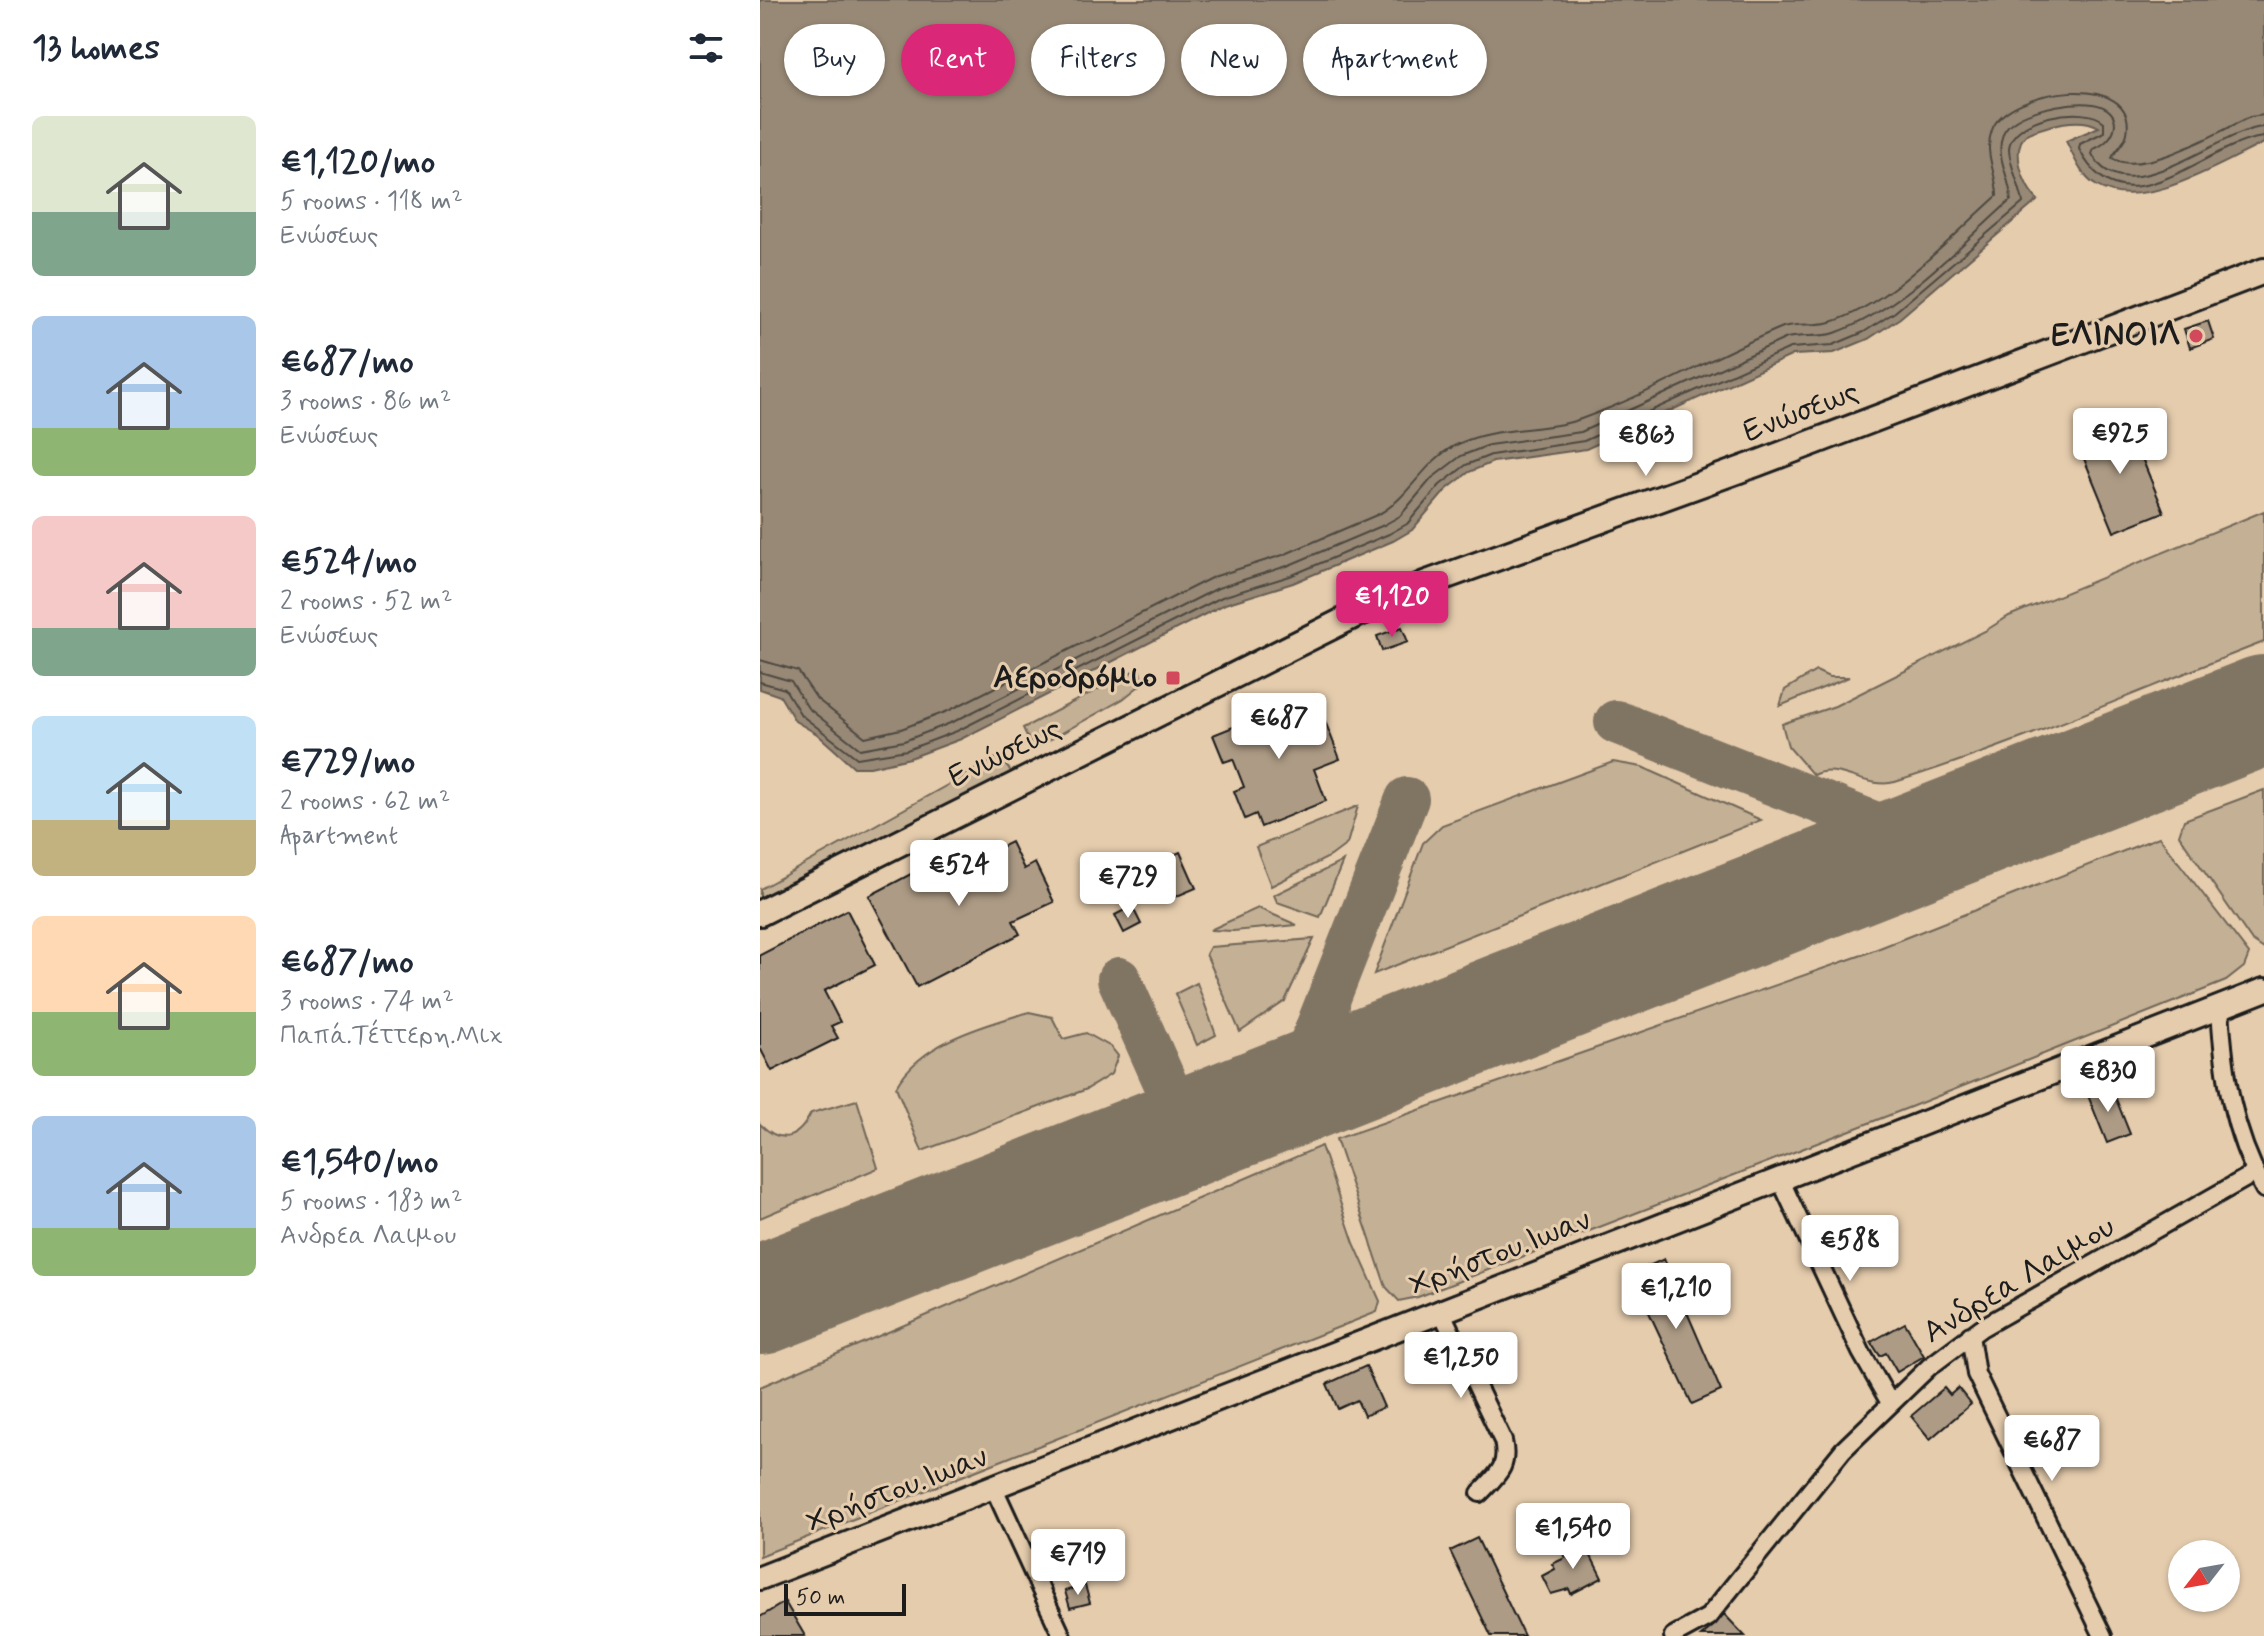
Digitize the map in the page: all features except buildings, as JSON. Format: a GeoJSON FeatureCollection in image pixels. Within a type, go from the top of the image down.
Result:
{"type":"FeatureCollection","features":[{"type":"Feature","properties":{"kind":"main road","name":"Ενώσεως"},"geometry":{"type":"LineString","coordinates":[[760,913],[1351,617],[1427,583],[1756,464],[2264,271]]}},
{"type":"Feature","properties":{"kind":"street","name":"Χρήστου.Ιωαν"},"geometry":{"type":"LineString","coordinates":[[760,1578],[1304,1367],[1440,1309],[2264,990]]}},
{"type":"Feature","properties":{"kind":"street"},"geometry":{"type":"LineString","coordinates":[[2220,1009],[2228,1099],[2255,1173],[2264,1189]]}},
{"type":"Feature","properties":{"kind":"street","name":"Ανδρεα Λαιμου"},"geometry":{"type":"LineString","coordinates":[[1673,1636],[1708,1617],[1843,1450],[1890,1403],[1970,1335],[2255,1173]]}},
{"type":"Feature","properties":{"kind":"street"},"geometry":{"type":"LineString","coordinates":[[1780,1179],[1861,1352],[1890,1403]]}},
{"type":"Feature","properties":{"kind":"street"},"geometry":{"type":"LineString","coordinates":[[1440,1309],[1503,1441],[1507,1459],[1504,1469],[1480,1493]]}},
{"type":"Feature","properties":{"kind":"street"},"geometry":{"type":"LineString","coordinates":[[1970,1335],[1976,1374],[2103,1636]]}},
{"type":"Feature","properties":{"kind":"street"},"geometry":{"type":"LineString","coordinates":[[993,1486],[1062,1636]]}},
{"type":"Feature","properties":{"kind":"shaded area"},"geometry":{"type":"Polygon","coordinates":[[[2264,511],[2264,642],[2035,733],[1895,782],[1874,782],[1832,772],[1813,775],[1788,746],[1782,724],[1835,706],[2009,616],[2264,511]]]}},
{"type":"Feature","properties":{"kind":"shaded area"},"geometry":{"type":"Polygon","coordinates":[[[1139,668],[1143,683],[1123,699],[1033,749],[1023,728],[1139,668]]]}},
{"type":"Feature","properties":{"kind":"shaded area"},"geometry":{"type":"Polygon","coordinates":[[[1816,671],[1829,677],[1849,677],[1780,706],[1785,690],[1816,671]]]}},
{"type":"Feature","properties":{"kind":"shaded area"},"geometry":{"type":"Polygon","coordinates":[[[998,757],[1012,772],[760,906],[760,889],[998,757]]]}},
{"type":"Feature","properties":{"kind":"shaded area"},"geometry":{"type":"Polygon","coordinates":[[[1613,762],[1642,767],[1761,820],[1374,974],[1423,843],[1442,825],[1613,762]]]}},
{"type":"Feature","properties":{"kind":"shaded area"},"geometry":{"type":"Polygon","coordinates":[[[2264,790],[2264,949],[2252,941],[2179,835],[2184,820],[2264,790]]]}},
{"type":"Feature","properties":{"kind":"shaded area"},"geometry":{"type":"Polygon","coordinates":[[[1358,806],[1347,844],[1331,856],[1271,886],[1256,847],[1358,806]]]}},
{"type":"Feature","properties":{"kind":"shaded area"},"geometry":{"type":"Polygon","coordinates":[[[2159,837],[2249,954],[2244,967],[2226,981],[1913,1106],[1418,1297],[1399,1301],[1386,1287],[1336,1139],[1862,955],[2159,837]]]}},
{"type":"Feature","properties":{"kind":"shaded area"},"geometry":{"type":"Polygon","coordinates":[[[1343,861],[1320,917],[1277,902],[1274,895],[1343,861]]]}},
{"type":"Feature","properties":{"kind":"shaded area"},"geometry":{"type":"Polygon","coordinates":[[[1258,908],[1297,925],[1210,930],[1258,908]]]}},
{"type":"Feature","properties":{"kind":"shaded area"},"geometry":{"type":"Polygon","coordinates":[[[1314,939],[1285,1001],[1240,1032],[1206,954],[1210,947],[1314,939]]]}},
{"type":"Feature","properties":{"kind":"shaded area"},"geometry":{"type":"Polygon","coordinates":[[[1197,983],[1216,1035],[1197,1045],[1175,994],[1197,983]]]}},
{"type":"Feature","properties":{"kind":"shaded area"},"geometry":{"type":"Polygon","coordinates":[[[1029,1012],[1052,1017],[1063,1039],[1086,1033],[1111,1047],[1118,1056],[1111,1074],[1087,1089],[922,1151],[896,1087],[907,1071],[921,1058],[954,1038],[1029,1012]]]}},
{"type":"Feature","properties":{"kind":"shaded area"},"geometry":{"type":"Polygon","coordinates":[[[857,1100],[878,1168],[760,1218],[760,1124],[776,1135],[789,1136],[801,1128],[811,1113],[857,1100]]]}},
{"type":"Feature","properties":{"kind":"shaded area"},"geometry":{"type":"Polygon","coordinates":[[[1321,1146],[1354,1243],[1380,1301],[1377,1312],[760,1556],[760,1387],[1321,1146]]]}},
{"type":"Feature","properties":{"kind":"water"},"geometry":{"type":"Polygon","coordinates":[[[760,0],[2264,0],[2264,143],[2204,173],[2159,190],[2116,193],[2097,186],[2087,177],[2066,141],[2099,127],[2073,122],[2028,133],[2019,148],[2020,167],[2027,186],[2038,200],[1900,318],[1868,339],[1834,353],[1793,355],[1586,449],[1493,462],[1469,472],[1446,490],[1412,530],[1393,541],[1293,583],[1225,604],[961,739],[910,758],[870,767],[854,767],[817,734],[795,721],[780,696],[760,689],[760,0]]]}},
{"type":"Feature","properties":{"kind":"taxiway"},"geometry":{"type":"LineString","coordinates":[[1616,722],[1894,831],[1935,839]]}},
{"type":"Feature","properties":{"kind":"taxiway"},"geometry":{"type":"LineString","coordinates":[[1264,1102],[1294,1078],[1308,1051],[1407,799]]}},
{"type":"Feature","properties":{"kind":"taxiway"},"geometry":{"type":"LineString","coordinates":[[1834,807],[1855,824],[1862,843],[1855,861],[1835,879]]}},
{"type":"Feature","properties":{"kind":"taxiway"},"geometry":{"type":"LineString","coordinates":[[1119,979],[1172,1098],[1174,1122],[1163,1142]]}},
{"type":"Feature","properties":{"kind":"taxiway"},"geometry":{"type":"LineString","coordinates":[[1328,1006],[1327,1027],[1333,1042],[1338,1049],[1364,1063]]}},
{"type":"Feature","properties":{"kind":"runway"},"geometry":{"type":"LineString","coordinates":[[760,1300],[2264,710]]}},
{"type":"Feature","properties":{"kind":"place","name":"ΕΛΙΝΟΙΛ"},"geometry":{"type":"Point","coordinates":[2196,336]}},
{"type":"Feature","properties":{"kind":"place","name":"Αεροδρόμιο"},"geometry":{"type":"Point","coordinates":[1173,678]}}]}
